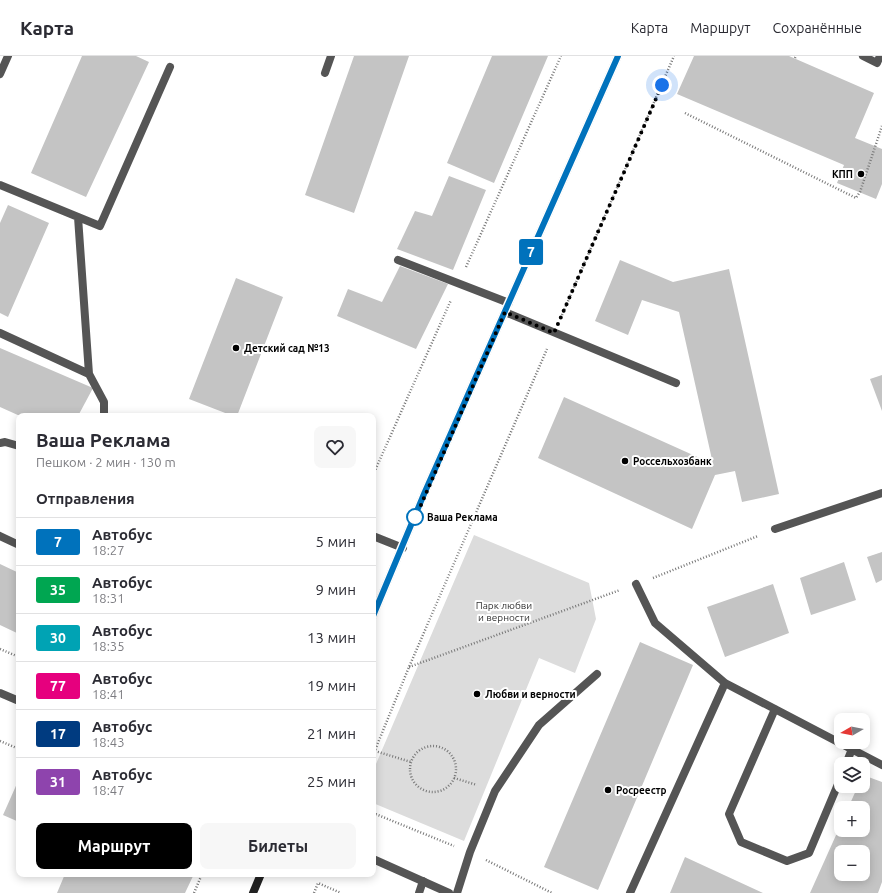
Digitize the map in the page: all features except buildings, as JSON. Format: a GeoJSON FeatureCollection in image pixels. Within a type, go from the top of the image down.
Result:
{"type":"FeatureCollection","features":[{"type":"Feature","properties":{"kind":"main road"},"geometry":{"type":"LineString","coordinates":[[376,609],[403,548],[424,494],[618,56]]}},
{"type":"Feature","properties":{"kind":"main road"},"geometry":{"type":"LineString","coordinates":[[253,893],[260,877]]}},
{"type":"Feature","properties":{"kind":"street"},"geometry":{"type":"LineString","coordinates":[[0,74],[8,56]]}},
{"type":"Feature","properties":{"kind":"street"},"geometry":{"type":"LineString","coordinates":[[325,73],[331,56]]}},
{"type":"Feature","properties":{"kind":"street"},"geometry":{"type":"LineString","coordinates":[[863,56],[877,63],[880,56]]}},
{"type":"Feature","properties":{"kind":"street"},"geometry":{"type":"LineString","coordinates":[[0,184],[100,226],[170,67]]}},
{"type":"Feature","properties":{"kind":"street"},"geometry":{"type":"LineString","coordinates":[[78,217],[88,374],[104,402],[104,413]]}},
{"type":"Feature","properties":{"kind":"street"},"geometry":{"type":"LineString","coordinates":[[398,260],[509,302]]}},
{"type":"Feature","properties":{"kind":"street"},"geometry":{"type":"LineString","coordinates":[[505,312],[676,383]]}},
{"type":"Feature","properties":{"kind":"street"},"geometry":{"type":"LineString","coordinates":[[0,333],[88,374]]}},
{"type":"Feature","properties":{"kind":"street"},"geometry":{"type":"LineString","coordinates":[[0,443],[5,442],[16,445]]}},
{"type":"Feature","properties":{"kind":"street"},"geometry":{"type":"LineString","coordinates":[[775,529],[882,493]]}},
{"type":"Feature","properties":{"kind":"street"},"geometry":{"type":"LineString","coordinates":[[0,536],[16,544]]}},
{"type":"Feature","properties":{"kind":"street"},"geometry":{"type":"LineString","coordinates":[[376,537],[403,548]]}},
{"type":"Feature","properties":{"kind":"street"},"geometry":{"type":"LineString","coordinates":[[636,584],[655,622],[725,683],[834,740]]}},
{"type":"Feature","properties":{"kind":"street"},"geometry":{"type":"LineString","coordinates":[[458,893],[470,852],[495,791],[539,725],[597,674]]}},
{"type":"Feature","properties":{"kind":"street"},"geometry":{"type":"LineString","coordinates":[[630,893],[725,683]]}},
{"type":"Feature","properties":{"kind":"street"},"geometry":{"type":"LineString","coordinates":[[0,692],[16,700]]}},
{"type":"Feature","properties":{"kind":"street"},"geometry":{"type":"LineString","coordinates":[[775,709],[729,814],[741,842],[787,861],[809,853],[834,793]]}},
{"type":"Feature","properties":{"kind":"street"},"geometry":{"type":"LineString","coordinates":[[849,757],[852,749],[882,765]]}},
{"type":"Feature","properties":{"kind":"street"},"geometry":{"type":"LineString","coordinates":[[376,860],[449,893]]}},
{"type":"Feature","properties":{"kind":"street"},"geometry":{"type":"LineString","coordinates":[[419,893],[423,882]]}},
{"type":"Feature","properties":{"kind":"path"},"geometry":{"type":"LineString","coordinates":[[376,749],[409,667],[674,56]]}},
{"type":"Feature","properties":{"kind":"path"},"geometry":{"type":"LineString","coordinates":[[686,113],[856,198],[860,192],[882,126]]}},
{"type":"Feature","properties":{"kind":"path"},"geometry":{"type":"LineString","coordinates":[[409,667],[636,584],[775,529]]}},
{"type":"Feature","properties":{"kind":"path"},"geometry":{"type":"LineString","coordinates":[[0,649],[16,656]]}},
{"type":"Feature","properties":{"kind":"path"},"geometry":{"type":"LineString","coordinates":[[0,741],[16,748]]}},
{"type":"Feature","properties":{"kind":"path"},"geometry":{"type":"LineString","coordinates":[[429,747],[442,748],[451,755],[456,766],[454,778],[448,788],[437,792],[425,791],[416,784],[411,773],[411,762],[418,752],[429,747]]}},
{"type":"Feature","properties":{"kind":"path"},"geometry":{"type":"LineString","coordinates":[[376,751],[411,762]]}},
{"type":"Feature","properties":{"kind":"path"},"geometry":{"type":"LineString","coordinates":[[454,778],[495,791]]}},
{"type":"Feature","properties":{"kind":"path"},"geometry":{"type":"LineString","coordinates":[[194,893],[201,877]]}},
{"type":"Feature","properties":{"kind":"path"},"geometry":{"type":"LineString","coordinates":[[314,893],[318,883],[341,893]]}},
{"type":"Feature","properties":{"kind":"green space","name":"Парк любви и верности"},"geometry":{"type":"Polygon","coordinates":[[[474,535],[589,583],[596,619],[575,673],[539,658],[464,841],[376,804],[376,764],[474,535]]]}},
{"type":"Feature","properties":{"kind":"bus line","name":"7"},"geometry":{"type":"LineString","coordinates":[[376,609],[403,548],[424,494],[618,56]]}},
{"type":"Feature","properties":{"kind":"place","name":"КПП"},"geometry":{"type":"Point","coordinates":[861,174]}},
{"type":"Feature","properties":{"kind":"place","name":"Детский сад №13"},"geometry":{"type":"Point","coordinates":[236,348]}},
{"type":"Feature","properties":{"kind":"place","name":"Россельхозбанк"},"geometry":{"type":"Point","coordinates":[625,461]}},
{"type":"Feature","properties":{"kind":"place","name":"Ваша Реклама"},"geometry":{"type":"Point","coordinates":[415,517]}},
{"type":"Feature","properties":{"kind":"place","name":"Любви и верности"},"geometry":{"type":"Point","coordinates":[477,694]}},
{"type":"Feature","properties":{"kind":"place","name":"Росреестр"},"geometry":{"type":"Point","coordinates":[608,790]}},
{"type":"Feature","properties":{"kind":"route"},"geometry":{"type":"LineString","coordinates":[[415,517],[414,521],[424,494],[505,312],[554,333],[662,85]]}}]}
